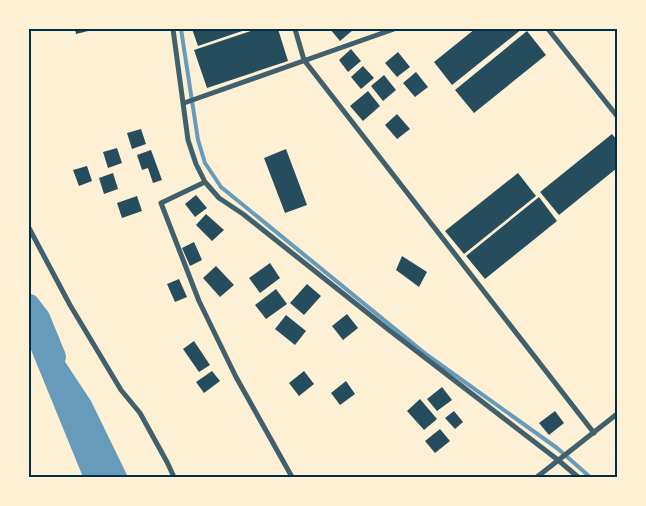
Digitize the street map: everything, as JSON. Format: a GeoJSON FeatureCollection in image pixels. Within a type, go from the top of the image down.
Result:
{"type":"FeatureCollection","features":[{"type":"Feature","properties":{"kind":"street"},"geometry":{"type":"LineString","coordinates":[[174,29],[188,140],[196,164],[205,182],[219,198],[243,214],[578,477]]}},
{"type":"Feature","properties":{"kind":"street"},"geometry":{"type":"LineString","coordinates":[[295,29],[304,60],[594,433]]}},
{"type":"Feature","properties":{"kind":"street"},"geometry":{"type":"LineString","coordinates":[[184,103],[394,29]]}},
{"type":"Feature","properties":{"kind":"street"},"geometry":{"type":"LineString","coordinates":[[548,29],[617,116]]}},
{"type":"Feature","properties":{"kind":"street"},"geometry":{"type":"LineString","coordinates":[[205,182],[161,203],[203,309],[236,377],[292,477]]}},
{"type":"Feature","properties":{"kind":"street"},"geometry":{"type":"LineString","coordinates":[[29,228],[70,305],[121,390],[140,413],[174,477]]}},
{"type":"Feature","properties":{"kind":"street"},"geometry":{"type":"LineString","coordinates":[[537,477],[617,414]]}},
{"type":"Feature","properties":{"kind":"water"},"geometry":{"type":"Polygon","coordinates":[[[29,307],[91,401],[128,477],[83,477],[29,345],[29,307]]]}},
{"type":"Feature","properties":{"kind":"building"},"geometry":{"type":"Polygon","coordinates":[[[75,29],[92,29],[92,30],[76,34],[75,29]]]}},
{"type":"Feature","properties":{"kind":"building"},"geometry":{"type":"Polygon","coordinates":[[[192,29],[248,29],[198,46],[192,29]]]}},
{"type":"Feature","properties":{"kind":"building"},"geometry":{"type":"Polygon","coordinates":[[[257,29],[278,29],[288,61],[207,88],[194,50],[257,29]]]}},
{"type":"Feature","properties":{"kind":"building"},"geometry":{"type":"Polygon","coordinates":[[[330,29],[352,29],[353,30],[340,41],[330,29]]]}},
{"type":"Feature","properties":{"kind":"building"},"geometry":{"type":"Polygon","coordinates":[[[475,29],[522,29],[452,85],[434,62],[475,29]]]}},
{"type":"Feature","properties":{"kind":"building"},"geometry":{"type":"Polygon","coordinates":[[[527,31],[546,55],[474,113],[455,90],[527,31]]]}},
{"type":"Feature","properties":{"kind":"building"},"geometry":{"type":"Polygon","coordinates":[[[351,49],[361,61],[348,72],[339,60],[351,49]]]}},
{"type":"Feature","properties":{"kind":"building"},"geometry":{"type":"Polygon","coordinates":[[[398,52],[410,67],[397,77],[385,63],[398,52]]]}},
{"type":"Feature","properties":{"kind":"building"},"geometry":{"type":"Polygon","coordinates":[[[363,66],[374,78],[361,89],[351,77],[363,66]]]}},
{"type":"Feature","properties":{"kind":"building"},"geometry":{"type":"Polygon","coordinates":[[[416,72],[428,87],[415,97],[403,83],[416,72]]]}},
{"type":"Feature","properties":{"kind":"building"},"geometry":{"type":"Polygon","coordinates":[[[384,75],[396,90],[383,101],[371,86],[384,75]]]}},
{"type":"Feature","properties":{"kind":"building"},"geometry":{"type":"Polygon","coordinates":[[[368,91],[380,106],[363,121],[350,106],[368,91]]]}},
{"type":"Feature","properties":{"kind":"building"},"geometry":{"type":"Polygon","coordinates":[[[397,114],[410,129],[397,139],[385,125],[397,114]]]}},
{"type":"Feature","properties":{"kind":"building"},"geometry":{"type":"Polygon","coordinates":[[[141,129],[146,144],[132,149],[127,133],[141,129]]]}},
{"type":"Feature","properties":{"kind":"building"},"geometry":{"type":"Polygon","coordinates":[[[612,134],[617,140],[617,168],[559,215],[540,192],[612,134]]]}},
{"type":"Feature","properties":{"kind":"building"},"geometry":{"type":"Polygon","coordinates":[[[117,148],[122,163],[108,168],[103,152],[117,148]]]}},
{"type":"Feature","properties":{"kind":"building"},"geometry":{"type":"Polygon","coordinates":[[[286,149],[307,205],[285,213],[264,158],[286,149]]]}},
{"type":"Feature","properties":{"kind":"building"},"geometry":{"type":"Polygon","coordinates":[[[151,150],[162,180],[153,183],[148,168],[142,170],[137,155],[151,150]]]}},
{"type":"Feature","properties":{"kind":"building"},"geometry":{"type":"Polygon","coordinates":[[[87,166],[92,181],[79,186],[73,170],[87,166]]]}},
{"type":"Feature","properties":{"kind":"building"},"geometry":{"type":"Polygon","coordinates":[[[113,173],[118,189],[104,194],[99,178],[113,173]]]}},
{"type":"Feature","properties":{"kind":"building"},"geometry":{"type":"Polygon","coordinates":[[[518,173],[536,196],[464,254],[445,231],[518,173]]]}},
{"type":"Feature","properties":{"kind":"building"},"geometry":{"type":"Polygon","coordinates":[[[196,195],[207,208],[195,217],[185,204],[196,195]]]}},
{"type":"Feature","properties":{"kind":"building"},"geometry":{"type":"Polygon","coordinates":[[[137,196],[142,211],[122,218],[117,203],[137,196]]]}},
{"type":"Feature","properties":{"kind":"building"},"geometry":{"type":"Polygon","coordinates":[[[539,197],[557,221],[485,279],[466,256],[539,197]]]}},
{"type":"Feature","properties":{"kind":"building"},"geometry":{"type":"Polygon","coordinates":[[[206,214],[224,230],[212,241],[196,225],[206,214]]]}},
{"type":"Feature","properties":{"kind":"building"},"geometry":{"type":"Polygon","coordinates":[[[194,242],[202,260],[190,266],[182,248],[194,242]]]}},
{"type":"Feature","properties":{"kind":"building"},"geometry":{"type":"Polygon","coordinates":[[[402,256],[427,272],[419,287],[396,270],[402,256]]]}},
{"type":"Feature","properties":{"kind":"building"},"geometry":{"type":"Polygon","coordinates":[[[270,263],[280,278],[260,293],[249,278],[270,263]]]}},
{"type":"Feature","properties":{"kind":"building"},"geometry":{"type":"Polygon","coordinates":[[[216,266],[234,285],[220,297],[203,278],[216,266]]]}},
{"type":"Feature","properties":{"kind":"building"},"geometry":{"type":"Polygon","coordinates":[[[179,279],[187,297],[175,302],[167,284],[179,279]]]}},
{"type":"Feature","properties":{"kind":"building"},"geometry":{"type":"Polygon","coordinates":[[[307,284],[321,296],[304,315],[290,303],[307,284]]]}},
{"type":"Feature","properties":{"kind":"building"},"geometry":{"type":"Polygon","coordinates":[[[276,289],[287,304],[266,319],[255,305],[276,289]]]}},
{"type":"Feature","properties":{"kind":"building"},"geometry":{"type":"Polygon","coordinates":[[[347,314],[358,328],[343,340],[332,326],[347,314]]]}},
{"type":"Feature","properties":{"kind":"building"},"geometry":{"type":"Polygon","coordinates":[[[286,315],[306,331],[295,345],[275,329],[286,315]]]}},
{"type":"Feature","properties":{"kind":"building"},"geometry":{"type":"Polygon","coordinates":[[[194,341],[210,365],[199,372],[183,349],[194,341]]]}},
{"type":"Feature","properties":{"kind":"building"},"geometry":{"type":"Polygon","coordinates":[[[212,371],[220,381],[204,393],[196,382],[212,371]]]}},
{"type":"Feature","properties":{"kind":"building"},"geometry":{"type":"Polygon","coordinates":[[[304,371],[314,384],[299,396],[289,383],[304,371]]]}},
{"type":"Feature","properties":{"kind":"building"},"geometry":{"type":"Polygon","coordinates":[[[346,381],[355,394],[340,405],[331,393],[346,381]]]}},
{"type":"Feature","properties":{"kind":"building"},"geometry":{"type":"Polygon","coordinates":[[[442,387],[452,400],[437,411],[427,399],[442,387]]]}},
{"type":"Feature","properties":{"kind":"building"},"geometry":{"type":"Polygon","coordinates":[[[420,399],[437,419],[424,430],[407,411],[420,399]]]}},
{"type":"Feature","properties":{"kind":"building"},"geometry":{"type":"Polygon","coordinates":[[[454,411],[463,422],[455,429],[445,418],[454,411]]]}},
{"type":"Feature","properties":{"kind":"building"},"geometry":{"type":"Polygon","coordinates":[[[555,411],[564,423],[549,435],[539,423],[555,411]]]}},
{"type":"Feature","properties":{"kind":"building"},"geometry":{"type":"Polygon","coordinates":[[[440,429],[450,441],[435,453],[425,441],[440,429]]]}},
{"type":"Feature","properties":{"kind":"waterway"},"geometry":{"type":"LineString","coordinates":[[181,29],[198,140],[205,163],[221,187],[427,355],[557,448],[590,477]]}},
{"type":"Feature","properties":{"kind":"waterway"},"geometry":{"type":"LineString","coordinates":[[29,305],[39,318],[55,357]]}}]}
